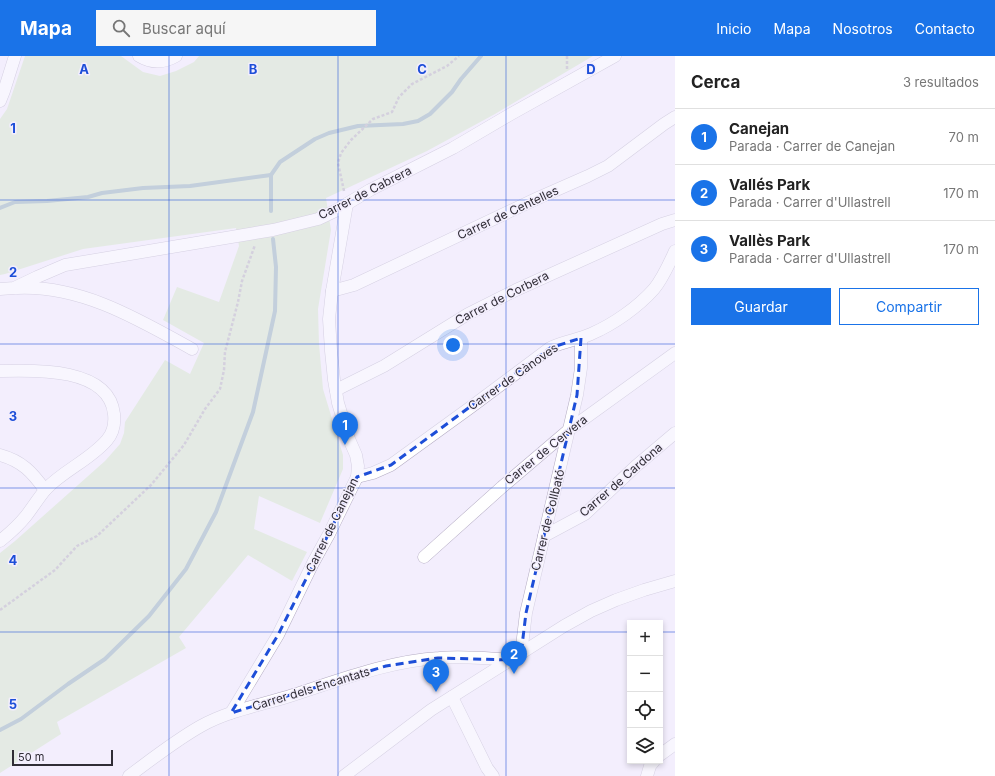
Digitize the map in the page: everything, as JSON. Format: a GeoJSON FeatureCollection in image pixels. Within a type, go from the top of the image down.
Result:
{"type":"FeatureCollection","features":[{"type":"Feature","properties":{"kind":"street"},"geometry":{"type":"LineString","coordinates":[[0,100],[15,56]]}},
{"type":"Feature","properties":{"kind":"street"},"geometry":{"type":"LineString","coordinates":[[139,56],[154,62],[166,62],[176,56]]}},
{"type":"Feature","properties":{"kind":"street","name":"Carrer de Cabrera"},"geometry":{"type":"LineString","coordinates":[[0,289],[14,288],[65,265],[96,261],[261,232],[318,219],[335,211],[370,190],[453,148],[615,56]]}},
{"type":"Feature","properties":{"kind":"street","name":"Carrer de Centelles"},"geometry":{"type":"LineString","coordinates":[[332,291],[354,285],[608,166],[675,117]]}},
{"type":"Feature","properties":{"kind":"street","name":"Carrer de Canejan"},"geometry":{"type":"LineString","coordinates":[[231,713],[278,635],[313,563],[330,534],[356,476],[358,466],[356,455],[349,439],[338,403],[329,319],[332,291],[347,204]]}},
{"type":"Feature","properties":{"kind":"street","name":"Carrer de Corbera"},"geometry":{"type":"LineString","coordinates":[[336,390],[384,366],[427,338],[475,310],[566,267],[662,224],[675,220]]}},
{"type":"Feature","properties":{"kind":"street","name":"Carrer de Cànoves"},"geometry":{"type":"LineString","coordinates":[[356,476],[373,473],[391,464],[550,348],[563,342],[581,338],[605,327],[628,312],[654,288],[662,277],[675,251]]}},
{"type":"Feature","properties":{"kind":"street"},"geometry":{"type":"LineString","coordinates":[[14,288],[48,289],[90,300],[146,323],[192,349]]}},
{"type":"Feature","properties":{"kind":"street","name":"Carrer de Collbató"},"geometry":{"type":"LineString","coordinates":[[516,657],[577,395],[580,375],[581,338]]}},
{"type":"Feature","properties":{"kind":"street","name":"Carrer de Cervera"},"geometry":{"type":"LineString","coordinates":[[424,557],[502,487],[570,429],[675,353]]}},
{"type":"Feature","properties":{"kind":"street"},"geometry":{"type":"LineString","coordinates":[[0,371],[56,371],[93,384],[108,398],[113,407],[114,421],[113,430],[108,439],[92,454],[45,490],[14,530],[0,541]]}},
{"type":"Feature","properties":{"kind":"street","name":"Carrer de Cardona"},"geometry":{"type":"LineString","coordinates":[[544,536],[584,514],[636,466],[675,433]]}},
{"type":"Feature","properties":{"kind":"street"},"geometry":{"type":"LineString","coordinates":[[0,455],[15,460],[26,468],[34,475],[45,490]]}},
{"type":"Feature","properties":{"kind":"street"},"geometry":{"type":"LineString","coordinates":[[344,776],[431,710],[564,626],[591,611],[644,590],[675,581]]}},
{"type":"Feature","properties":{"kind":"street","name":"Carrer dels Encantats"},"geometry":{"type":"LineString","coordinates":[[129,776],[200,726],[231,713],[386,666],[438,658],[516,657]]}},
{"type":"Feature","properties":{"kind":"street"},"geometry":{"type":"LineString","coordinates":[[452,697],[487,768],[494,776]]}},
{"type":"Feature","properties":{"kind":"street"},"geometry":{"type":"LineString","coordinates":[[663,753],[675,744]]}},
{"type":"Feature","properties":{"kind":"street"},"geometry":{"type":"LineString","coordinates":[[647,776],[653,764]]}},
{"type":"Feature","properties":{"kind":"path"},"geometry":{"type":"LineString","coordinates":[[347,204],[338,163],[341,152],[373,119],[392,112],[399,97],[412,84],[447,66],[459,56]]}},
{"type":"Feature","properties":{"kind":"path"},"geometry":{"type":"LineString","coordinates":[[0,610],[55,570],[77,546],[98,536],[151,485],[184,445],[205,408],[220,389],[224,370],[225,352],[242,281],[261,232]]}},
{"type":"Feature","properties":{"kind":"highlighted area"},"geometry":{"type":"Polygon","coordinates":[[[581,338],[577,395],[526,613],[521,654],[512,660],[438,658],[386,666],[231,713],[278,635],[357,477],[391,465],[550,348],[581,338]]]}},
{"type":"Feature","properties":{"kind":"green space"},"geometry":{"type":"Polygon","coordinates":[[[25,56],[121,56],[143,72],[160,76],[176,71],[194,62],[199,56],[593,56],[495,114],[427,151],[326,198],[331,230],[318,309],[319,344],[323,389],[343,455],[343,469],[320,523],[259,496],[254,529],[307,552],[292,581],[248,555],[179,637],[186,648],[57,722],[61,734],[0,773],[0,553],[105,461],[120,444],[124,433],[125,422],[165,360],[190,374],[204,343],[163,320],[177,287],[219,302],[239,246],[236,228],[83,249],[0,275],[0,119],[7,109],[25,56]]]}},
{"type":"Feature","properties":{"kind":"waterway"},"geometry":{"type":"LineString","coordinates":[[271,211],[271,175],[280,162],[315,139],[329,133],[358,126],[403,124],[418,121],[430,114],[452,92],[481,56]]}},
{"type":"Feature","properties":{"kind":"waterway"},"geometry":{"type":"LineString","coordinates":[[0,208],[15,202],[88,197],[102,193],[143,188],[190,186],[271,175]]}},
{"type":"Feature","properties":{"kind":"waterway"},"geometry":{"type":"LineString","coordinates":[[0,730],[21,719],[105,659],[149,616],[186,569],[216,512],[253,412],[275,311],[276,267],[273,239]]}},
{"type":"Feature","properties":{"kind":"place","name":"Canejan"},"geometry":{"type":"Point","coordinates":[345,445]}},
{"type":"Feature","properties":{"kind":"place","name":"Vallés Park"},"geometry":{"type":"Point","coordinates":[514,674]}},
{"type":"Feature","properties":{"kind":"place","name":"Vallès Park"},"geometry":{"type":"Point","coordinates":[436,692]}}]}
